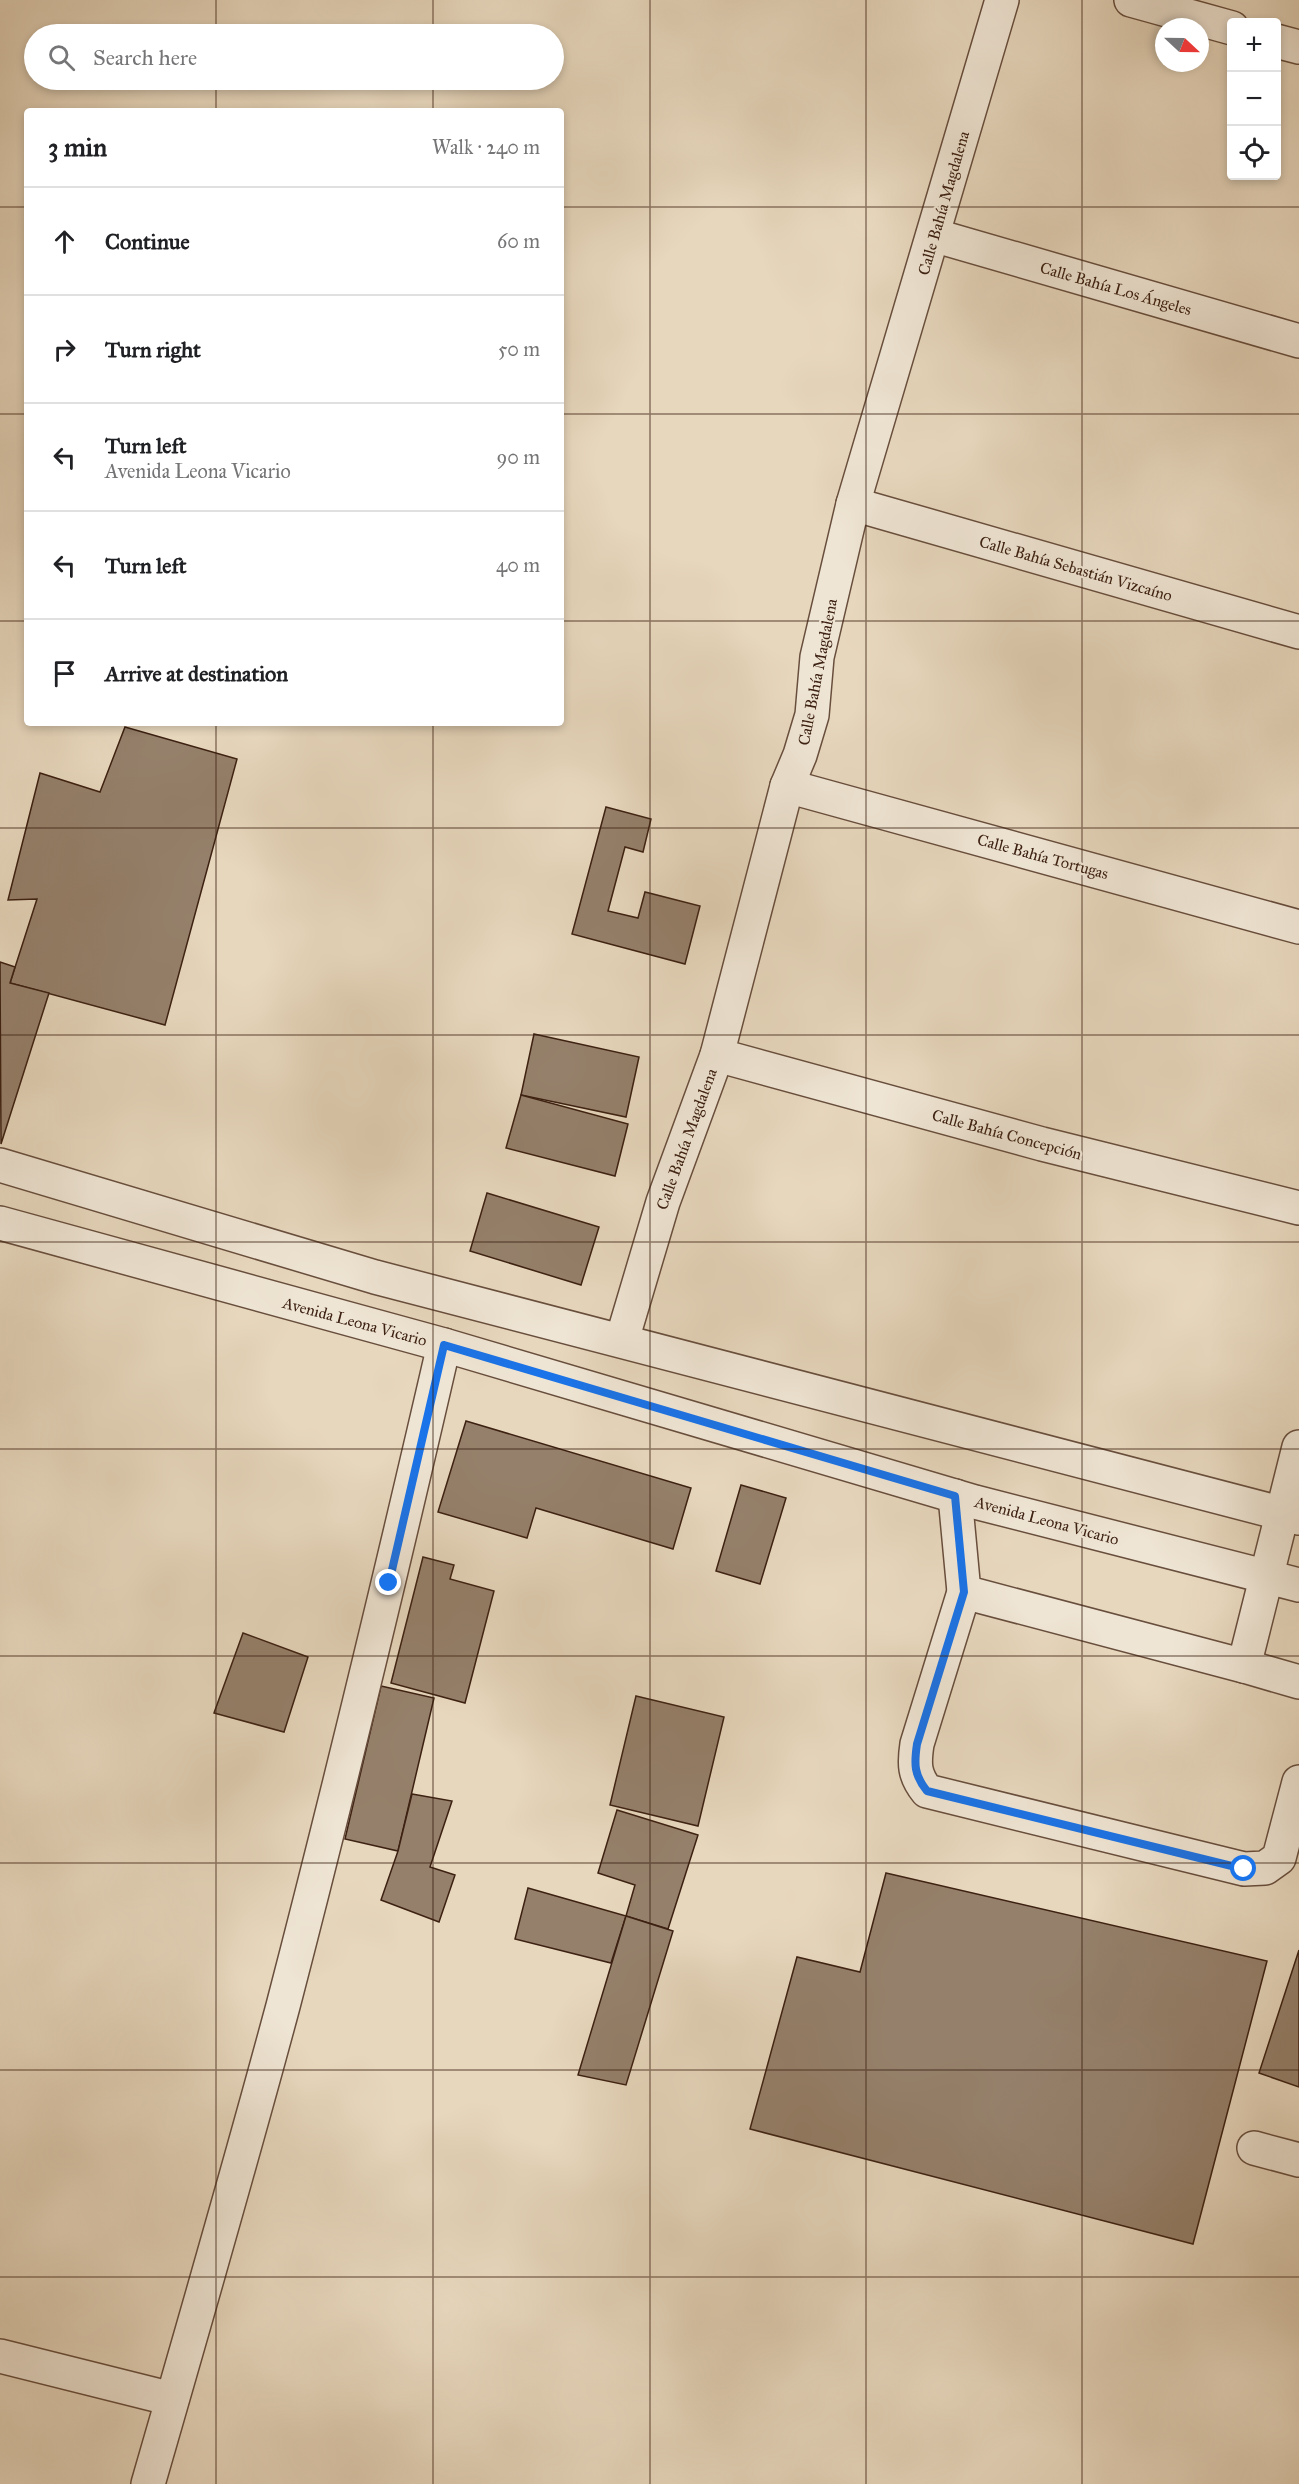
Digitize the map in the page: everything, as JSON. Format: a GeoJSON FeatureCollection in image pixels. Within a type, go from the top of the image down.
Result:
{"type":"FeatureCollection","features":[{"type":"Feature","properties":{"kind":"street","name":"Calle Bahía Magdalena"},"geometry":{"type":"LineString","coordinates":[[622,1340],[663,1202],[717,1055],[788,786],[812,715],[817,657],[853,504],[1002,0]]}},
{"type":"Feature","properties":{"kind":"street"},"geometry":{"type":"LineString","coordinates":[[1131,0],[1227,27]]}},
{"type":"Feature","properties":{"kind":"street"},"geometry":{"type":"LineString","coordinates":[[1281,42],[1299,47]]}},
{"type":"Feature","properties":{"kind":"street","name":"Calle Bahía Los Ángeles"},"geometry":{"type":"LineString","coordinates":[[933,235],[1299,341]]}},
{"type":"Feature","properties":{"kind":"street","name":"Calle Bahía Sebastián Vizcaíno"},"geometry":{"type":"LineString","coordinates":[[853,504],[1299,632]]}},
{"type":"Feature","properties":{"kind":"street","name":"Calle Bahía Tortugas"},"geometry":{"type":"LineString","coordinates":[[788,786],[1299,927]]}},
{"type":"Feature","properties":{"kind":"street","name":"Calle Bahía Concepción"},"geometry":{"type":"LineString","coordinates":[[717,1055],[1042,1144],[1299,1208]]}},
{"type":"Feature","properties":{"kind":"street"},"geometry":{"type":"LineString","coordinates":[[0,1165],[375,1276],[1291,1516]]}},
{"type":"Feature","properties":{"kind":"street","name":"Avenida Leona Vicario"},"geometry":{"type":"LineString","coordinates":[[2,1232],[444,1345],[955,1496],[1299,1585]]}},
{"type":"Feature","properties":{"kind":"street"},"geometry":{"type":"LineString","coordinates":[[147,2484],[214,2260],[283,2005],[389,1583],[444,1345]]}},
{"type":"Feature","properties":{"kind":"street"},"geometry":{"type":"LineString","coordinates":[[1244,1666],[1267,1577],[1291,1516],[1299,1447]]}},
{"type":"Feature","properties":{"kind":"street"},"geometry":{"type":"LineString","coordinates":[[955,1496],[964,1592],[917,1744],[914,1766],[918,1780],[927,1791],[1244,1869],[1265,1868],[1279,1858],[1299,1782]]}},
{"type":"Feature","properties":{"kind":"street"},"geometry":{"type":"LineString","coordinates":[[964,1592],[1299,1682]]}},
{"type":"Feature","properties":{"kind":"street"},"geometry":{"type":"LineString","coordinates":[[1254,2148],[1299,2160]]}},
{"type":"Feature","properties":{"kind":"street"},"geometry":{"type":"LineString","coordinates":[[0,2356],[172,2399]]}},
{"type":"Feature","properties":{"kind":"building"},"geometry":{"type":"Polygon","coordinates":[[[125,727],[237,759],[165,1025],[10,983],[37,899],[8,900],[40,773],[100,792],[125,727]]]}},
{"type":"Feature","properties":{"kind":"building"},"geometry":{"type":"Polygon","coordinates":[[[606,807],[651,819],[643,852],[625,847],[608,911],[638,918],[645,892],[700,906],[685,964],[572,934],[606,807]]]}},
{"type":"Feature","properties":{"kind":"building"},"geometry":{"type":"Polygon","coordinates":[[[0,962],[15,967],[10,983],[49,993],[1,1144],[0,962]]]}},
{"type":"Feature","properties":{"kind":"building"},"geometry":{"type":"Polygon","coordinates":[[[534,1034],[639,1057],[626,1117],[521,1095],[534,1034]]]}},
{"type":"Feature","properties":{"kind":"building"},"geometry":{"type":"Polygon","coordinates":[[[521,1095],[628,1124],[615,1176],[506,1148],[521,1095]]]}},
{"type":"Feature","properties":{"kind":"building"},"geometry":{"type":"Polygon","coordinates":[[[487,1193],[599,1227],[581,1285],[470,1251],[487,1193]]]}},
{"type":"Feature","properties":{"kind":"building"},"geometry":{"type":"Polygon","coordinates":[[[466,1421],[691,1488],[673,1549],[536,1508],[527,1538],[438,1512],[466,1421]]]}},
{"type":"Feature","properties":{"kind":"building"},"geometry":{"type":"Polygon","coordinates":[[[741,1485],[786,1498],[760,1584],[716,1571],[741,1485]]]}},
{"type":"Feature","properties":{"kind":"building"},"geometry":{"type":"Polygon","coordinates":[[[423,1557],[454,1565],[450,1579],[494,1591],[465,1703],[391,1683],[423,1557]]]}},
{"type":"Feature","properties":{"kind":"building"},"geometry":{"type":"Polygon","coordinates":[[[243,1633],[308,1657],[284,1732],[214,1713],[243,1633]]]}},
{"type":"Feature","properties":{"kind":"building"},"geometry":{"type":"Polygon","coordinates":[[[381,1686],[434,1698],[398,1851],[345,1839],[381,1686]]]}},
{"type":"Feature","properties":{"kind":"building"},"geometry":{"type":"Polygon","coordinates":[[[636,1696],[724,1717],[698,1826],[610,1805],[636,1696]]]}},
{"type":"Feature","properties":{"kind":"building"},"geometry":{"type":"Polygon","coordinates":[[[412,1794],[452,1801],[430,1867],[455,1875],[439,1922],[381,1900],[398,1851],[412,1794]]]}},
{"type":"Feature","properties":{"kind":"building"},"geometry":{"type":"Polygon","coordinates":[[[617,1810],[698,1835],[668,1929],[626,1916],[635,1885],[598,1873],[617,1810]]]}},
{"type":"Feature","properties":{"kind":"building"},"geometry":{"type":"Polygon","coordinates":[[[886,1873],[1267,1961],[1193,2244],[750,2129],[797,1957],[860,1972],[886,1873]]]}},
{"type":"Feature","properties":{"kind":"building"},"geometry":{"type":"Polygon","coordinates":[[[528,1888],[626,1916],[611,1963],[515,1939],[528,1888]]]}},
{"type":"Feature","properties":{"kind":"building"},"geometry":{"type":"Polygon","coordinates":[[[626,1916],[673,1931],[626,2085],[578,2075],[626,1916]]]}},
{"type":"Feature","properties":{"kind":"building"},"geometry":{"type":"Polygon","coordinates":[[[1299,1950],[1299,2087],[1259,2073],[1299,1950]]]}},
{"type":"Feature","properties":{"kind":"route"},"geometry":{"type":"LineString","coordinates":[[389,1583],[444,1345],[955,1496],[964,1592],[917,1744],[914,1766],[918,1780],[927,1791],[1244,1869]]}}]}
